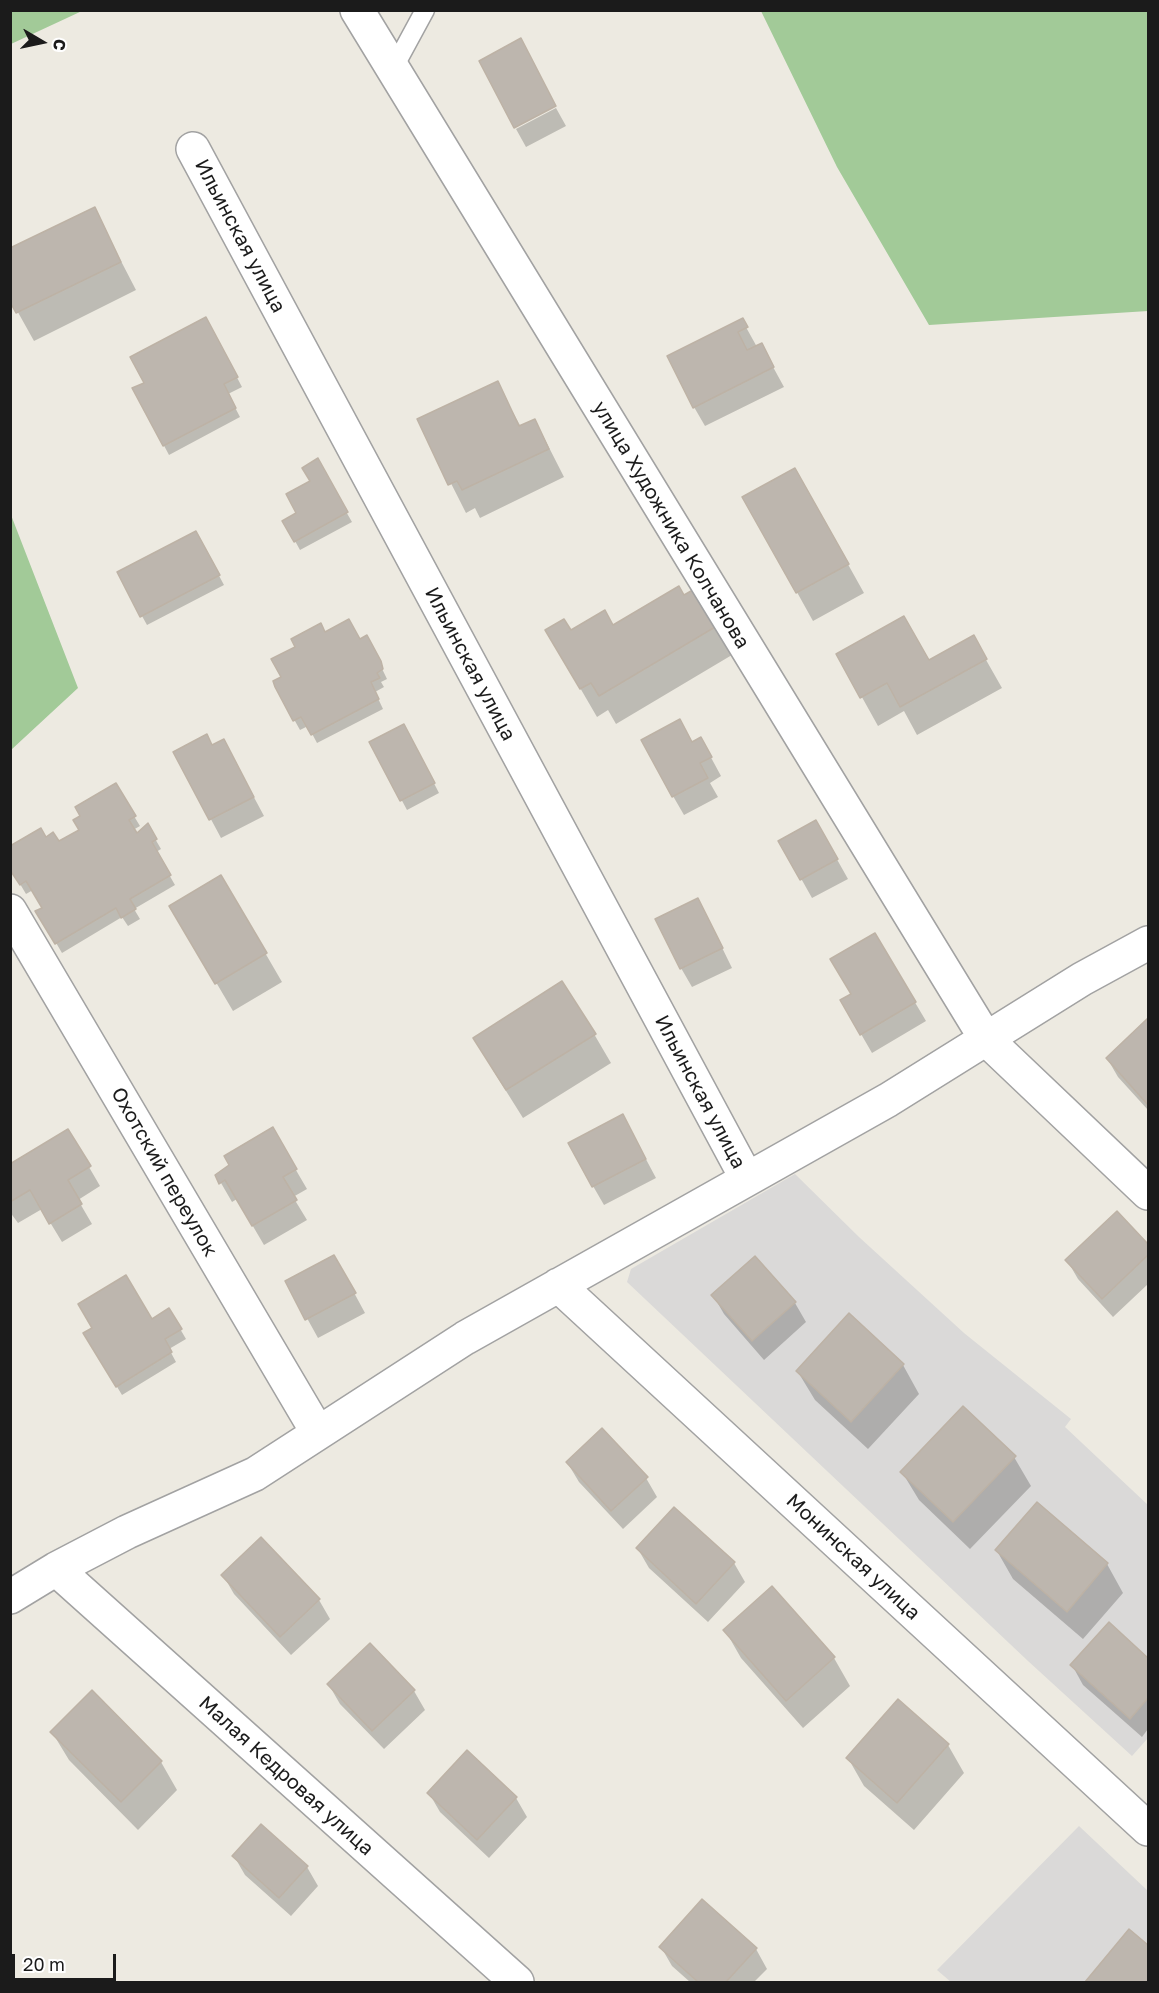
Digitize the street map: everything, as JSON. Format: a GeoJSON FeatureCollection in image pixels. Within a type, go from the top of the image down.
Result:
{"type":"FeatureCollection","features":[{"type":"Feature","properties":{"kind":"street","name":"улица Художника Колчанова"},"geometry":{"type":"LineString","coordinates":[[357,10],[986,1039],[1149,1193]]}},
{"type":"Feature","properties":{"kind":"street","name":"Ильинская улица"},"geometry":{"type":"LineString","coordinates":[[193,149],[747,1179]]}},
{"type":"Feature","properties":{"kind":"street","name":"Охотский переулок"},"geometry":{"type":"LineString","coordinates":[[10,911],[318,1433]]}},
{"type":"Feature","properties":{"kind":"street"},"geometry":{"type":"LineString","coordinates":[[10,1597],[56,1569],[128,1532],[255,1474],[465,1338],[888,1100],[1082,978],[1149,943]]}},
{"type":"Feature","properties":{"kind":"street","name":"Монинская улица"},"geometry":{"type":"LineString","coordinates":[[558,1285],[1149,1829]]}},
{"type":"Feature","properties":{"kind":"street","name":"Малая Кедровая улица"},"geometry":{"type":"LineString","coordinates":[[56,1569],[517,1983]]}},
{"type":"Feature","properties":{"kind":"lane"},"geometry":{"type":"LineString","coordinates":[[393,69],[424,10]]}},
{"type":"Feature","properties":{"kind":"shaded area"},"geometry":{"type":"Polygon","coordinates":[[[795,1174],[859,1237],[964,1333],[1071,1419],[1065,1427],[1148,1505],[1148,1738],[1132,1756],[1028,1661],[627,1282],[631,1269],[795,1174]]]}},
{"type":"Feature","properties":{"kind":"shaded area"},"geometry":{"type":"Polygon","coordinates":[[[1079,1826],[1148,1891],[1148,1982],[951,1982],[937,1970],[1079,1826]]]}},
{"type":"Feature","properties":{"kind":"green space"},"geometry":{"type":"Polygon","coordinates":[[[11,10],[82,10],[82,11],[11,44],[11,10]]]}},
{"type":"Feature","properties":{"kind":"green space"},"geometry":{"type":"Polygon","coordinates":[[[761,11],[1148,11],[1148,311],[929,325],[837,167],[761,11]]]}},
{"type":"Feature","properties":{"kind":"green space"},"geometry":{"type":"Polygon","coordinates":[[[11,515],[78,688],[10,750],[11,515]]]}},
{"type":"Feature","properties":{"kind":"building"},"geometry":{"type":"Polygon","coordinates":[[[521,38],[556,106],[514,128],[479,61],[521,38]]]}},
{"type":"Feature","properties":{"kind":"building"},"geometry":{"type":"Polygon","coordinates":[[[95,207],[121,262],[16,313],[10,302],[10,248],[95,207]]]}},
{"type":"Feature","properties":{"kind":"building"},"geometry":{"type":"Polygon","coordinates":[[[206,317],[238,377],[224,384],[236,408],[163,446],[132,388],[144,383],[130,357],[206,317]]]}},
{"type":"Feature","properties":{"kind":"building"},"geometry":{"type":"Polygon","coordinates":[[[743,318],[748,327],[738,332],[747,350],[762,343],[774,367],[693,408],[667,356],[743,318]]]}},
{"type":"Feature","properties":{"kind":"building"},"geometry":{"type":"Polygon","coordinates":[[[498,381],[519,426],[535,419],[549,449],[462,490],[457,481],[448,485],[417,419],[498,381]]]}},
{"type":"Feature","properties":{"kind":"building"},"geometry":{"type":"Polygon","coordinates":[[[318,458],[348,512],[294,542],[282,521],[296,513],[286,494],[310,481],[302,468],[318,458]]]}},
{"type":"Feature","properties":{"kind":"building"},"geometry":{"type":"Polygon","coordinates":[[[795,468],[849,564],[796,593],[742,497],[795,468]]]}},
{"type":"Feature","properties":{"kind":"building"},"geometry":{"type":"Polygon","coordinates":[[[196,531],[220,575],[140,617],[117,572],[196,531]]]}},
{"type":"Feature","properties":{"kind":"building"},"geometry":{"type":"Polygon","coordinates":[[[705,583],[727,620],[599,696],[591,683],[580,689],[545,630],[564,619],[571,630],[605,610],[613,625],[679,586],[684,595],[705,583]]]}},
{"type":"Feature","properties":{"kind":"building"},"geometry":{"type":"Polygon","coordinates":[[[904,616],[929,660],[974,635],[987,659],[900,707],[887,683],[860,698],[836,654],[904,616]]]}},
{"type":"Feature","properties":{"kind":"building"},"geometry":{"type":"Polygon","coordinates":[[[349,619],[360,639],[367,635],[381,661],[383,669],[377,673],[380,678],[371,682],[379,699],[311,735],[301,717],[293,721],[275,687],[273,681],[281,677],[271,659],[295,647],[291,639],[321,623],[325,632],[349,619]]]}},
{"type":"Feature","properties":{"kind":"building"},"geometry":{"type":"Polygon","coordinates":[[[680,719],[692,742],[701,737],[712,757],[700,763],[708,778],[672,797],[641,740],[680,719]]]}},
{"type":"Feature","properties":{"kind":"building"},"geometry":{"type":"Polygon","coordinates":[[[404,724],[435,783],[400,801],[369,742],[404,724]]]}},
{"type":"Feature","properties":{"kind":"building"},"geometry":{"type":"Polygon","coordinates":[[[207,734],[212,745],[224,739],[254,797],[209,820],[173,752],[207,734]]]}},
{"type":"Feature","properties":{"kind":"building"},"geometry":{"type":"Polygon","coordinates":[[[116,783],[136,816],[129,820],[137,833],[148,823],[157,839],[152,842],[171,875],[130,899],[136,909],[121,918],[116,908],[55,944],[35,911],[42,908],[26,881],[20,885],[10,870],[10,846],[41,828],[46,837],[53,832],[59,841],[79,830],[73,820],[80,816],[75,807],[116,783]]]}},
{"type":"Feature","properties":{"kind":"building"},"geometry":{"type":"Polygon","coordinates":[[[816,820],[838,859],[800,880],[778,841],[816,820]]]}},
{"type":"Feature","properties":{"kind":"building"},"geometry":{"type":"Polygon","coordinates":[[[221,875],[267,953],[215,984],[169,906],[221,875]]]}},
{"type":"Feature","properties":{"kind":"building"},"geometry":{"type":"Polygon","coordinates":[[[698,898],[723,948],[680,969],[655,919],[698,898]]]}},
{"type":"Feature","properties":{"kind":"building"},"geometry":{"type":"Polygon","coordinates":[[[875,933],[916,1002],[860,1035],[840,1000],[851,994],[830,959],[875,933]]]}},
{"type":"Feature","properties":{"kind":"building"},"geometry":{"type":"Polygon","coordinates":[[[562,981],[596,1034],[506,1090],[473,1038],[562,981]]]}},
{"type":"Feature","properties":{"kind":"building"},"geometry":{"type":"Polygon","coordinates":[[[1148,1018],[1148,1105],[1106,1058],[1148,1018]]]}},
{"type":"Feature","properties":{"kind":"building"},"geometry":{"type":"Polygon","coordinates":[[[623,1114],[646,1159],[592,1187],[568,1143],[623,1114]]]}},
{"type":"Feature","properties":{"kind":"building"},"geometry":{"type":"Polygon","coordinates":[[[273,1127],[297,1169],[283,1177],[297,1200],[252,1226],[225,1180],[219,1184],[215,1175],[229,1165],[224,1156],[273,1127]]]}},
{"type":"Feature","properties":{"kind":"building"},"geometry":{"type":"Polygon","coordinates":[[[68,1129],[91,1166],[68,1180],[82,1204],[49,1224],[30,1190],[10,1202],[10,1164],[68,1129]]]}},
{"type":"Feature","properties":{"kind":"building"},"geometry":{"type":"Polygon","coordinates":[[[1117,1211],[1148,1244],[1148,1255],[1102,1299],[1065,1260],[1117,1211]]]}},
{"type":"Feature","properties":{"kind":"building"},"geometry":{"type":"Polygon","coordinates":[[[334,1255],[356,1293],[305,1320],[285,1281],[334,1255]]]}},
{"type":"Feature","properties":{"kind":"building"},"geometry":{"type":"Polygon","coordinates":[[[755,1256],[796,1302],[752,1341],[711,1295],[755,1256]]]}},
{"type":"Feature","properties":{"kind":"building"},"geometry":{"type":"Polygon","coordinates":[[[126,1275],[152,1319],[169,1308],[182,1329],[165,1339],[172,1352],[116,1387],[83,1333],[92,1328],[78,1304],[126,1275]]]}},
{"type":"Feature","properties":{"kind":"building"},"geometry":{"type":"Polygon","coordinates":[[[849,1313],[904,1364],[851,1422],[796,1371],[849,1313]]]}},
{"type":"Feature","properties":{"kind":"building"},"geometry":{"type":"Polygon","coordinates":[[[963,1406],[1016,1456],[953,1522],[900,1472],[963,1406]]]}},
{"type":"Feature","properties":{"kind":"building"},"geometry":{"type":"Polygon","coordinates":[[[602,1428],[648,1477],[611,1511],[566,1462],[602,1428]]]}},
{"type":"Feature","properties":{"kind":"building"},"geometry":{"type":"Polygon","coordinates":[[[1037,1502],[1108,1563],[1067,1612],[995,1550],[1037,1502]]]}},
{"type":"Feature","properties":{"kind":"building"},"geometry":{"type":"Polygon","coordinates":[[[674,1507],[735,1562],[696,1604],[636,1548],[674,1507]]]}},
{"type":"Feature","properties":{"kind":"building"},"geometry":{"type":"Polygon","coordinates":[[[261,1537],[320,1599],[280,1637],[221,1575],[261,1537]]]}},
{"type":"Feature","properties":{"kind":"building"},"geometry":{"type":"Polygon","coordinates":[[[772,1586],[835,1657],[786,1701],[723,1630],[772,1586]]]}},
{"type":"Feature","properties":{"kind":"building"},"geometry":{"type":"Polygon","coordinates":[[[1109,1622],[1148,1658],[1148,1698],[1130,1719],[1070,1665],[1109,1622]]]}},
{"type":"Feature","properties":{"kind":"building"},"geometry":{"type":"Polygon","coordinates":[[[370,1643],[415,1690],[372,1731],[327,1684],[370,1643]]]}},
{"type":"Feature","properties":{"kind":"building"},"geometry":{"type":"Polygon","coordinates":[[[92,1690],[162,1761],[121,1802],[50,1732],[92,1690]]]}},
{"type":"Feature","properties":{"kind":"building"},"geometry":{"type":"Polygon","coordinates":[[[898,1699],[949,1744],[897,1803],[846,1758],[898,1699]]]}},
{"type":"Feature","properties":{"kind":"building"},"geometry":{"type":"Polygon","coordinates":[[[467,1750],[517,1797],[477,1840],[427,1793],[467,1750]]]}},
{"type":"Feature","properties":{"kind":"building"},"geometry":{"type":"Polygon","coordinates":[[[261,1824],[308,1866],[279,1898],[232,1856],[261,1824]]]}},
{"type":"Feature","properties":{"kind":"building"},"geometry":{"type":"Polygon","coordinates":[[[702,1899],[757,1948],[726,1982],[698,1982],[659,1947],[702,1899]]]}},
{"type":"Feature","properties":{"kind":"building"},"geometry":{"type":"Polygon","coordinates":[[[1129,1929],[1148,1945],[1148,1982],[1085,1982],[1129,1929]]]}}]}
